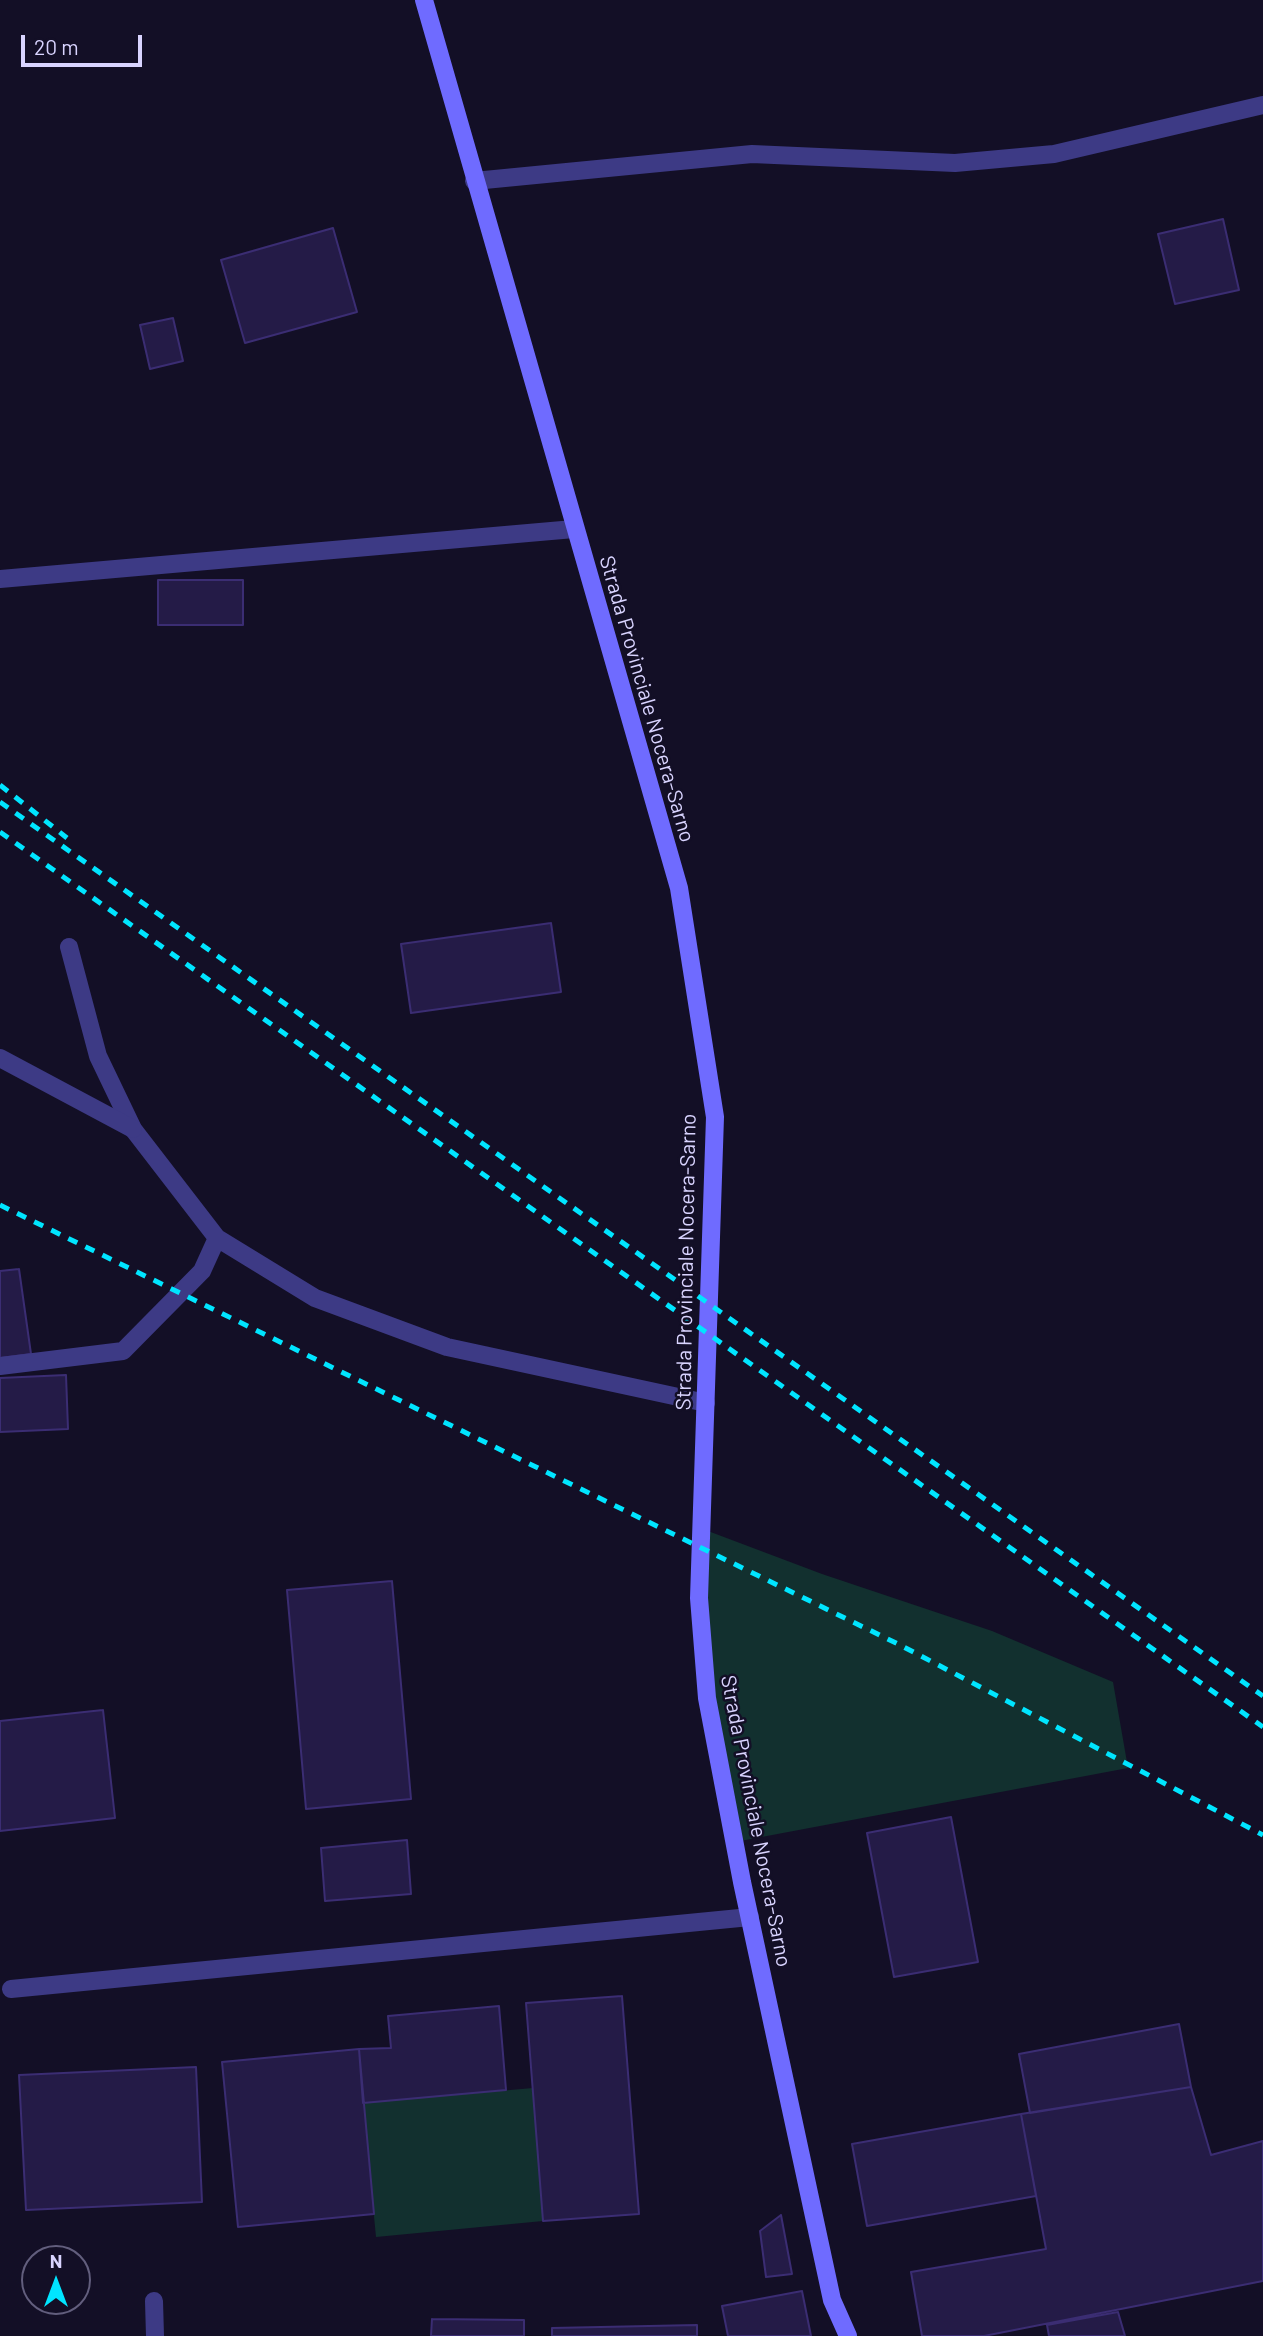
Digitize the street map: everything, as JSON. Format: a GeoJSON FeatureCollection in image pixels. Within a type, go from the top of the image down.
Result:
{"type":"FeatureCollection","features":[{"type":"Feature","properties":{"kind":"main road","name":"Strada Provinciale Nocera-Sarno"},"geometry":{"type":"LineString","coordinates":[[424,0],[679,888],[715,1117],[699,1598],[707,1698],[750,1917],[832,2300],[848,2336]]}},
{"type":"Feature","properties":{"kind":"street"},"geometry":{"type":"LineString","coordinates":[[474,181],[752,154],[955,163],[1054,154],[1263,105]]}},
{"type":"Feature","properties":{"kind":"street"},"geometry":{"type":"LineString","coordinates":[[0,579],[574,529]]}},
{"type":"Feature","properties":{"kind":"street"},"geometry":{"type":"LineString","coordinates":[[69,947],[98,1056],[133,1129],[217,1238],[315,1298],[447,1348],[706,1404]]}},
{"type":"Feature","properties":{"kind":"street"},"geometry":{"type":"LineString","coordinates":[[0,1058],[133,1129]]}},
{"type":"Feature","properties":{"kind":"street"},"geometry":{"type":"LineString","coordinates":[[0,1366],[123,1351],[202,1271],[217,1238]]}},
{"type":"Feature","properties":{"kind":"street"},"geometry":{"type":"LineString","coordinates":[[11,1989],[750,1917]]}},
{"type":"Feature","properties":{"kind":"street"},"geometry":{"type":"LineString","coordinates":[[154,2301],[155,2336]]}},
{"type":"Feature","properties":{"kind":"green space"},"geometry":{"type":"Polygon","coordinates":[[[700,1528],[822,1574],[992,1631],[1113,1682],[1128,1768],[735,1842],[707,1698],[700,1528]]]}},
{"type":"Feature","properties":{"kind":"green space"},"geometry":{"type":"Polygon","coordinates":[[[533,2088],[543,2221],[376,2237],[363,2103],[533,2088]]]}},
{"type":"Feature","properties":{"kind":"building"},"geometry":{"type":"Polygon","coordinates":[[[1223,219],[1239,290],[1175,304],[1158,234],[1223,219]]]}},
{"type":"Feature","properties":{"kind":"building"},"geometry":{"type":"Polygon","coordinates":[[[333,228],[357,312],[245,343],[221,260],[333,228]]]}},
{"type":"Feature","properties":{"kind":"building"},"geometry":{"type":"Polygon","coordinates":[[[173,318],[183,361],[150,369],[140,325],[173,318]]]}},
{"type":"Feature","properties":{"kind":"building"},"geometry":{"type":"Polygon","coordinates":[[[158,580],[243,580],[243,625],[158,625],[158,580]]]}},
{"type":"Feature","properties":{"kind":"building"},"geometry":{"type":"Polygon","coordinates":[[[551,923],[561,992],[411,1013],[401,944],[551,923]]]}},
{"type":"Feature","properties":{"kind":"building"},"geometry":{"type":"Polygon","coordinates":[[[19,1269],[31,1354],[0,1358],[0,1271],[19,1269]]]}},
{"type":"Feature","properties":{"kind":"building"},"geometry":{"type":"Polygon","coordinates":[[[66,1375],[68,1429],[0,1432],[0,1378],[66,1375]]]}},
{"type":"Feature","properties":{"kind":"building"},"geometry":{"type":"Polygon","coordinates":[[[392,1581],[411,1799],[306,1809],[287,1590],[392,1581]]]}},
{"type":"Feature","properties":{"kind":"building"},"geometry":{"type":"Polygon","coordinates":[[[103,1710],[115,1818],[0,1831],[0,1721],[103,1710]]]}},
{"type":"Feature","properties":{"kind":"building"},"geometry":{"type":"Polygon","coordinates":[[[951,1817],[978,1962],[894,1977],[867,1833],[951,1817]]]}},
{"type":"Feature","properties":{"kind":"building"},"geometry":{"type":"Polygon","coordinates":[[[407,1840],[411,1894],[325,1901],[321,1848],[407,1840]]]}},
{"type":"Feature","properties":{"kind":"building"},"geometry":{"type":"Polygon","coordinates":[[[622,1996],[639,2214],[543,2221],[526,2003],[622,1996]]]}},
{"type":"Feature","properties":{"kind":"building"},"geometry":{"type":"Polygon","coordinates":[[[499,2006],[506,2090],[363,2103],[359,2049],[391,2048],[388,2016],[499,2006]]]}},
{"type":"Feature","properties":{"kind":"building"},"geometry":{"type":"Polygon","coordinates":[[[1179,2024],[1191,2087],[1030,2113],[1019,2054],[1179,2024]]]}},
{"type":"Feature","properties":{"kind":"building"},"geometry":{"type":"Polygon","coordinates":[[[359,2049],[374,2214],[238,2227],[222,2062],[359,2049]]]}},
{"type":"Feature","properties":{"kind":"building"},"geometry":{"type":"Polygon","coordinates":[[[196,2067],[202,2202],[26,2210],[19,2075],[196,2067]]]}},
{"type":"Feature","properties":{"kind":"building"},"geometry":{"type":"Polygon","coordinates":[[[1191,2087],[1211,2155],[1263,2141],[1263,2281],[984,2336],[922,2336],[911,2272],[1046,2249],[1021,2114],[1191,2087]]]}},
{"type":"Feature","properties":{"kind":"building"},"geometry":{"type":"Polygon","coordinates":[[[1021,2114],[1036,2196],[867,2226],[852,2144],[1021,2114]]]}},
{"type":"Feature","properties":{"kind":"building"},"geometry":{"type":"Polygon","coordinates":[[[781,2215],[792,2274],[766,2277],[760,2231],[781,2215]]]}},
{"type":"Feature","properties":{"kind":"building"},"geometry":{"type":"Polygon","coordinates":[[[802,2291],[811,2336],[728,2336],[722,2306],[802,2291]]]}},
{"type":"Feature","properties":{"kind":"building"},"geometry":{"type":"Polygon","coordinates":[[[1118,2312],[1125,2336],[1049,2336],[1047,2325],[1118,2312]]]}},
{"type":"Feature","properties":{"kind":"building"},"geometry":{"type":"Polygon","coordinates":[[[432,2319],[524,2320],[524,2336],[431,2336],[432,2319]]]}},
{"type":"Feature","properties":{"kind":"building"},"geometry":{"type":"Polygon","coordinates":[[[697,2325],[697,2336],[552,2336],[552,2328],[697,2325]]]}},
{"type":"Feature","properties":{"kind":"railway"},"geometry":{"type":"LineString","coordinates":[[0,785],[67,838]]}},
{"type":"Feature","properties":{"kind":"railway"},"geometry":{"type":"LineString","coordinates":[[0,802],[1263,1696]]}},
{"type":"Feature","properties":{"kind":"railway"},"geometry":{"type":"LineString","coordinates":[[0,832],[1263,1727]]}},
{"type":"Feature","properties":{"kind":"railway"},"geometry":{"type":"LineString","coordinates":[[0,1205],[900,1645],[1263,1835]]}}]}
